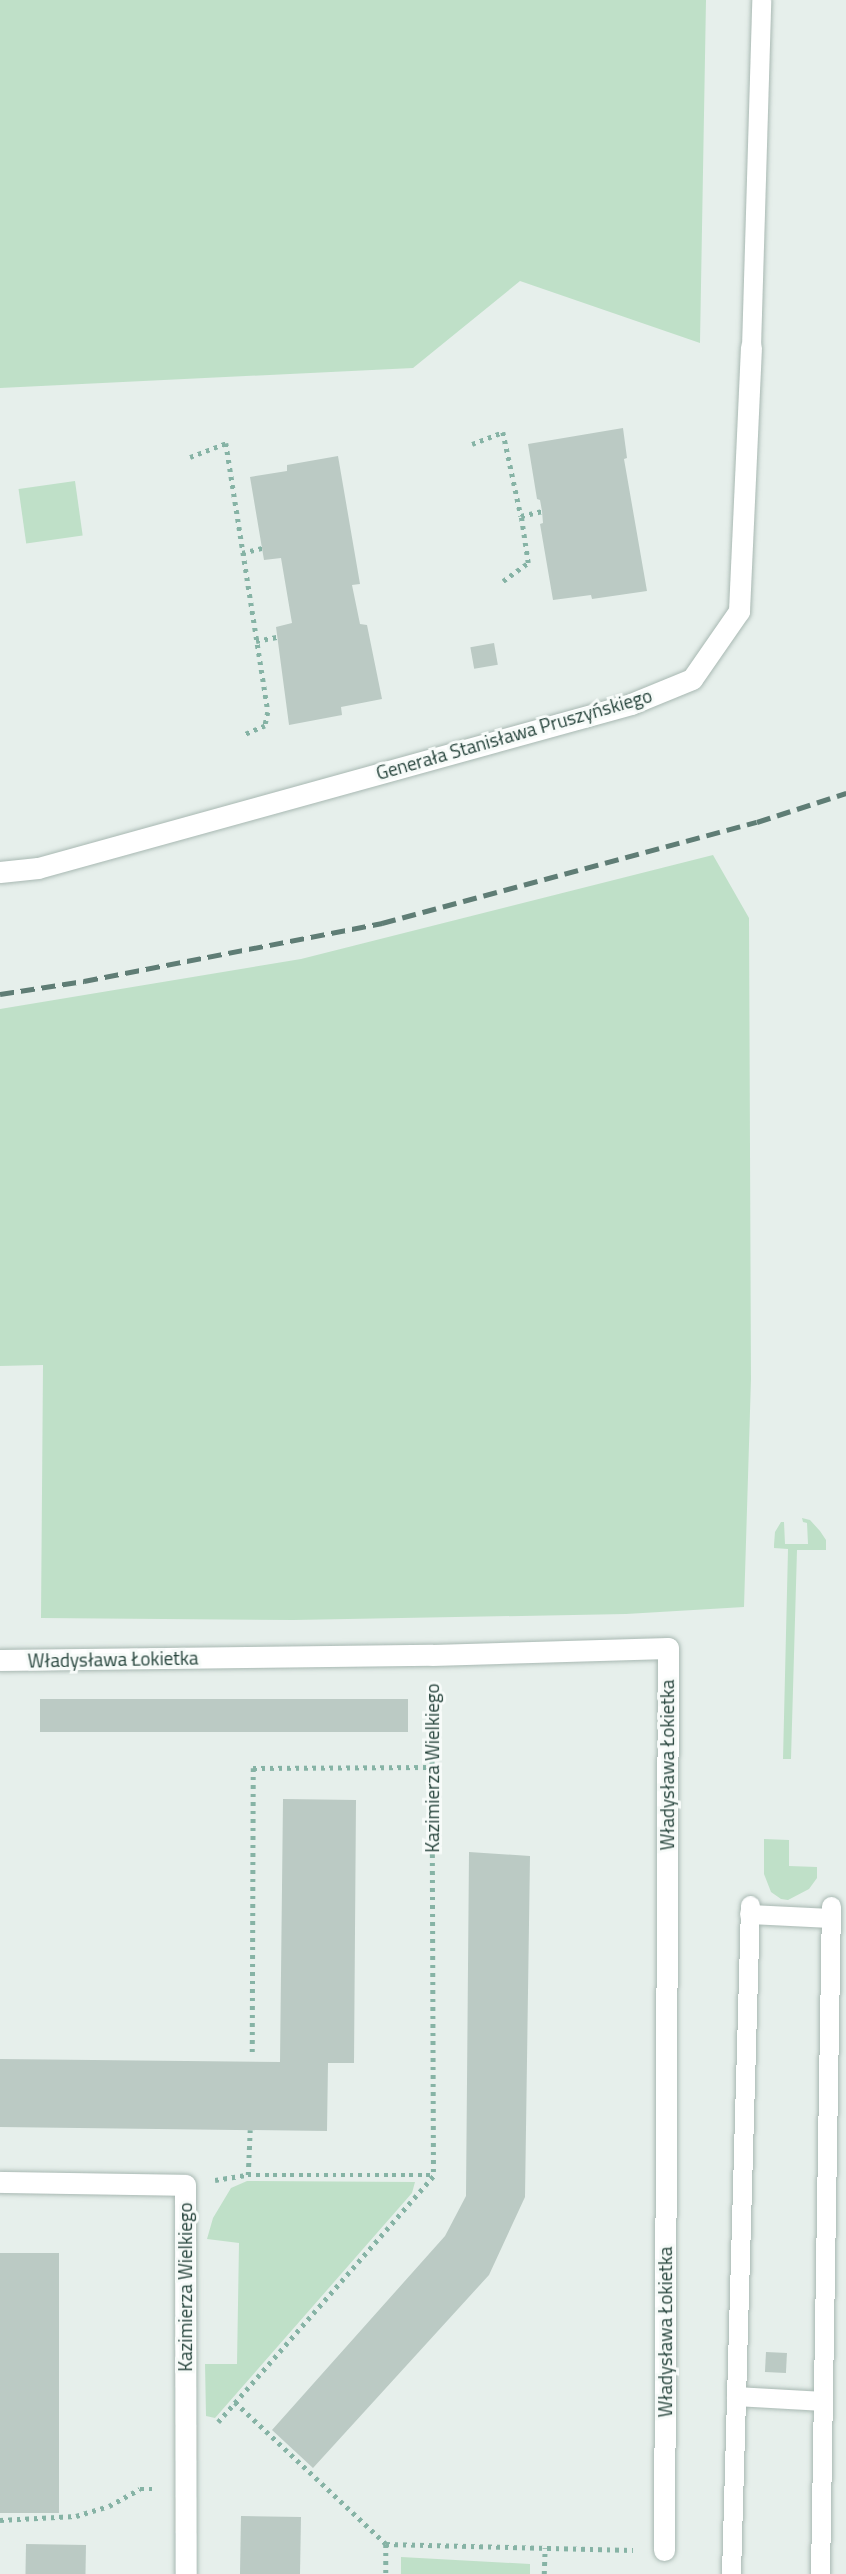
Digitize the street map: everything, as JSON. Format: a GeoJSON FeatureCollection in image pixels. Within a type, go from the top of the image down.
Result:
{"type":"FeatureCollection","features":[{"type":"Feature","properties":{"kind":"street","name":"Generała Stanisława Pruszyńskiego"},"geometry":{"type":"LineString","coordinates":[[0,872],[38,868],[631,704],[692,679],[739,611],[751,347]]}},
{"type":"Feature","properties":{"kind":"street","name":"Władysława Łokietka"},"geometry":{"type":"LineString","coordinates":[[0,1660],[432,1655],[668,1648],[664,2550]]}},
{"type":"Feature","properties":{"kind":"street","name":"Kazimierza Wielkiego"},"geometry":{"type":"LineString","coordinates":[[0,2182],[185,2185],[186,2574]]}},
{"type":"Feature","properties":{"kind":"lane"},"geometry":{"type":"LineString","coordinates":[[751,347],[761,0]]}},
{"type":"Feature","properties":{"kind":"lane"},"geometry":{"type":"LineString","coordinates":[[731,2574],[749,1909],[831,1912],[820,2574]]}},
{"type":"Feature","properties":{"kind":"lane"},"geometry":{"type":"LineString","coordinates":[[736,2396],[823,2402]]}},
{"type":"Feature","properties":{"kind":"path"},"geometry":{"type":"LineString","coordinates":[[472,444],[503,432],[528,562],[503,581]]}},
{"type":"Feature","properties":{"kind":"path"},"geometry":{"type":"LineString","coordinates":[[190,457],[226,443],[268,712],[265,726],[244,735]]}},
{"type":"Feature","properties":{"kind":"path"},"geometry":{"type":"LineString","coordinates":[[521,516],[542,511]]}},
{"type":"Feature","properties":{"kind":"path"},"geometry":{"type":"LineString","coordinates":[[242,553],[262,548]]}},
{"type":"Feature","properties":{"kind":"path"},"geometry":{"type":"LineString","coordinates":[[256,641],[277,637]]}},
{"type":"Feature","properties":{"kind":"path","name":"Kazimierza Wielkiego"},"geometry":{"type":"LineString","coordinates":[[432,1655],[434,2175]]}},
{"type":"Feature","properties":{"kind":"path"},"geometry":{"type":"LineString","coordinates":[[252,2052],[253,1768],[432,1767]]}},
{"type":"Feature","properties":{"kind":"path"},"geometry":{"type":"LineString","coordinates":[[248,2175],[250,2130]]}},
{"type":"Feature","properties":{"kind":"path"},"geometry":{"type":"LineString","coordinates":[[185,2185],[248,2175],[434,2175]]}},
{"type":"Feature","properties":{"kind":"path"},"geometry":{"type":"LineString","coordinates":[[434,2175],[235,2402],[386,2544],[664,2550]]}},
{"type":"Feature","properties":{"kind":"path"},"geometry":{"type":"LineString","coordinates":[[0,2520],[76,2516],[109,2506],[140,2489],[186,2489]]}},
{"type":"Feature","properties":{"kind":"path"},"geometry":{"type":"LineString","coordinates":[[386,2544],[386,2574]]}},
{"type":"Feature","properties":{"kind":"path"},"geometry":{"type":"LineString","coordinates":[[544,2574],[545,2548]]}},
{"type":"Feature","properties":{"kind":"green space"},"geometry":{"type":"Polygon","coordinates":[[[0,0],[706,0],[700,343],[520,281],[413,368],[0,388],[0,0]]]}},
{"type":"Feature","properties":{"kind":"green space"},"geometry":{"type":"Polygon","coordinates":[[[75,481],[83,535],[26,543],[19,489],[75,481]]]}},
{"type":"Feature","properties":{"kind":"green space"},"geometry":{"type":"Polygon","coordinates":[[[713,855],[749,918],[751,1379],[744,1607],[626,1614],[293,1620],[41,1618],[43,1365],[0,1366],[0,1009],[301,959],[713,855]]]}},
{"type":"Feature","properties":{"kind":"green space"},"geometry":{"type":"Polygon","coordinates":[[[802,1518],[810,1520],[820,1531],[826,1540],[826,1550],[797,1550],[791,1759],[783,1759],[788,1549],[774,1548],[775,1532],[781,1522],[784,1522],[785,1544],[808,1544],[807,1523],[803,1522],[802,1518]]]}},
{"type":"Feature","properties":{"kind":"green space"},"geometry":{"type":"Polygon","coordinates":[[[764,1839],[789,1840],[789,1866],[817,1867],[817,1878],[809,1889],[788,1900],[771,1892],[764,1874],[764,1839]]]}},
{"type":"Feature","properties":{"kind":"green space"},"geometry":{"type":"Polygon","coordinates":[[[247,2181],[415,2182],[412,2193],[215,2418],[206,2416],[205,2364],[237,2364],[239,2243],[207,2239],[213,2218],[231,2188],[247,2181]]]}},
{"type":"Feature","properties":{"kind":"green space"},"geometry":{"type":"Polygon","coordinates":[[[401,2557],[530,2564],[530,2574],[401,2574],[401,2557]]]}},
{"type":"Feature","properties":{"kind":"building"},"geometry":{"type":"Polygon","coordinates":[[[623,428],[627,458],[624,459],[647,591],[592,599],[591,595],[553,600],[540,524],[543,523],[542,511],[540,500],[537,499],[528,444],[623,428]]]}},
{"type":"Feature","properties":{"kind":"building"},"geometry":{"type":"Polygon","coordinates":[[[338,456],[360,584],[352,585],[360,624],[367,625],[382,699],[341,707],[342,715],[289,725],[276,627],[292,623],[281,558],[264,560],[250,477],[287,471],[287,465],[338,456]]]}},
{"type":"Feature","properties":{"kind":"building"},"geometry":{"type":"Polygon","coordinates":[[[494,643],[498,665],[474,669],[470,647],[494,643]]]}},
{"type":"Feature","properties":{"kind":"building"},"geometry":{"type":"Polygon","coordinates":[[[40,1699],[408,1699],[408,1732],[40,1732],[40,1699]]]}},
{"type":"Feature","properties":{"kind":"building"},"geometry":{"type":"Polygon","coordinates":[[[283,1799],[356,1800],[354,2063],[328,2063],[327,2131],[0,2127],[0,2059],[280,2062],[283,1799]]]}},
{"type":"Feature","properties":{"kind":"building"},"geometry":{"type":"Polygon","coordinates":[[[469,1852],[530,1856],[525,2197],[489,2275],[313,2468],[272,2430],[445,2236],[466,2196],[469,1852]]]}},
{"type":"Feature","properties":{"kind":"building"},"geometry":{"type":"Polygon","coordinates":[[[0,2253],[59,2253],[59,2513],[0,2513],[0,2253]]]}},
{"type":"Feature","properties":{"kind":"building"},"geometry":{"type":"Polygon","coordinates":[[[766,2352],[787,2353],[786,2373],[765,2372],[766,2352]]]}},
{"type":"Feature","properties":{"kind":"building"},"geometry":{"type":"Polygon","coordinates":[[[241,2516],[301,2517],[300,2574],[240,2574],[241,2516]]]}},
{"type":"Feature","properties":{"kind":"building"},"geometry":{"type":"Polygon","coordinates":[[[26,2544],[86,2545],[85,2574],[25,2574],[26,2544]]]}},
{"type":"Feature","properties":{"kind":"railway"},"geometry":{"type":"LineString","coordinates":[[0,994],[84,981],[382,923],[757,822],[846,793]]}}]}
